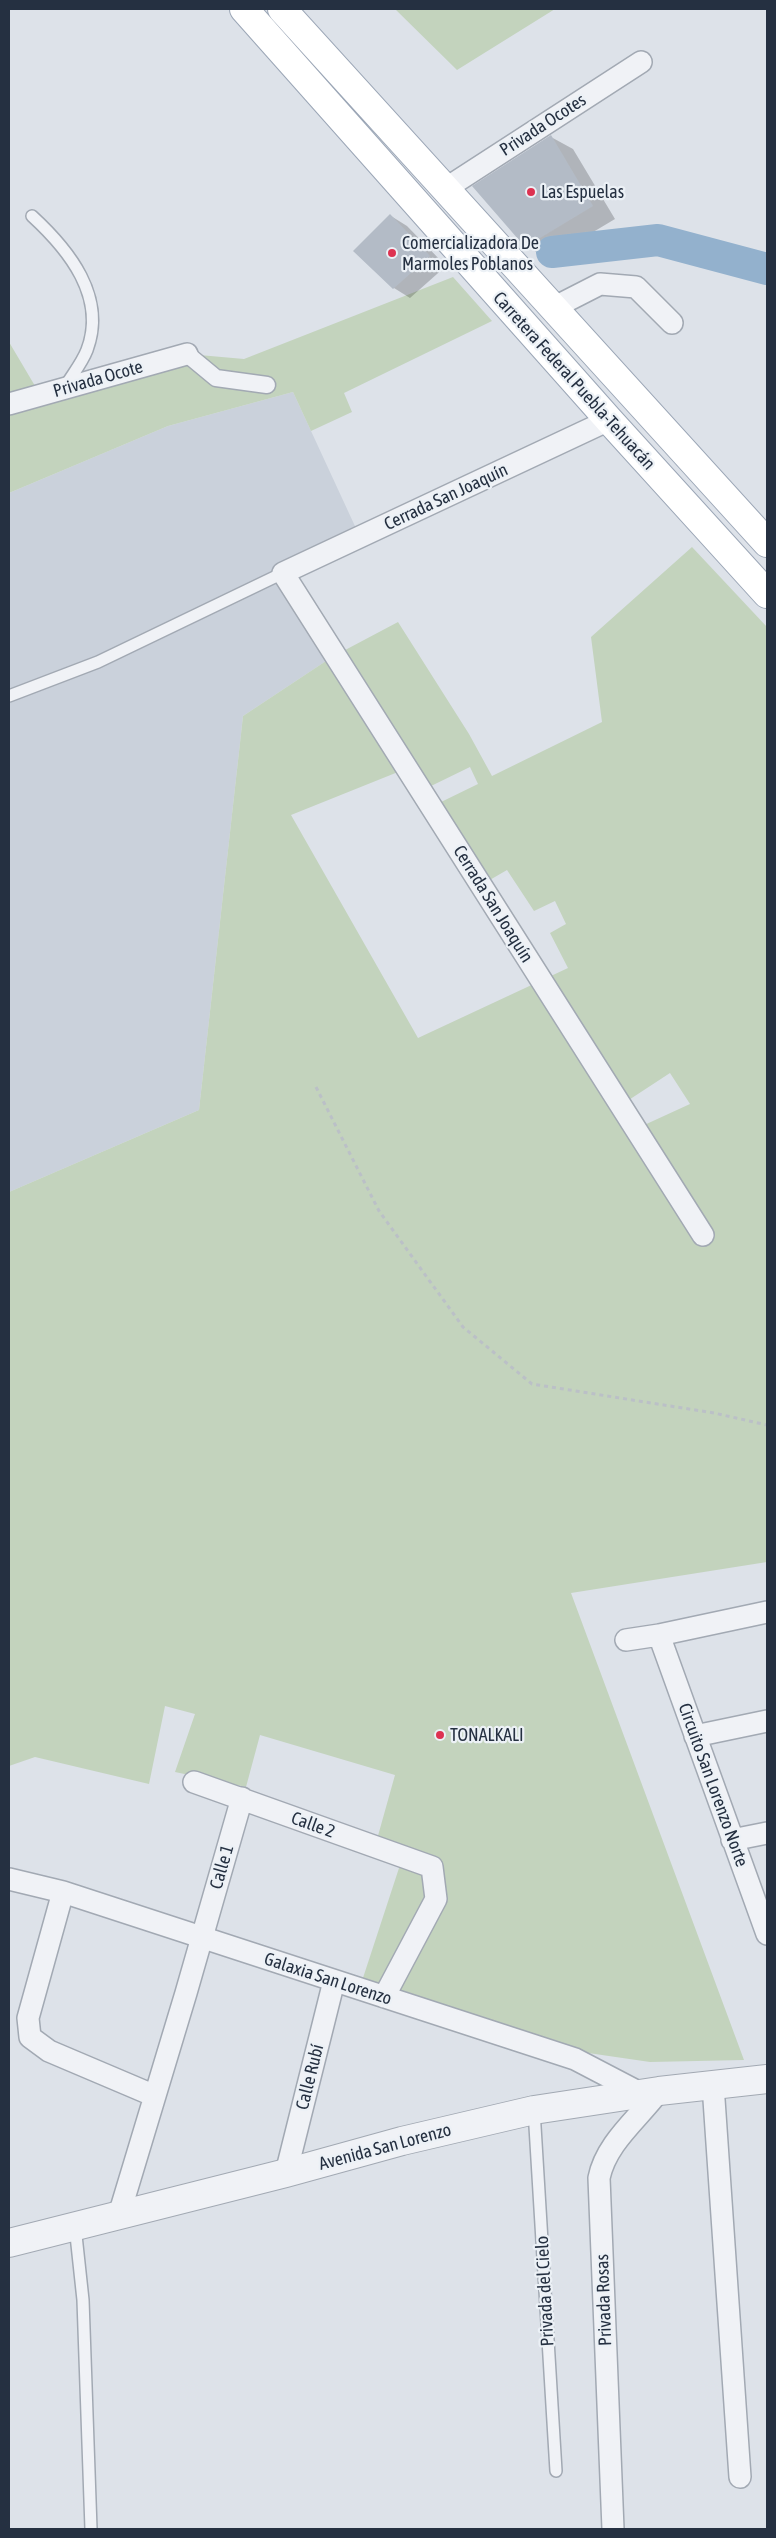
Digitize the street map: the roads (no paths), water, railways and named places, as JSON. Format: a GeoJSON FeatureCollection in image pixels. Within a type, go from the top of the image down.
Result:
{"type":"FeatureCollection","features":[{"type":"Feature","properties":{"kind":"main road","name":"Carretera Federal Puebla-Tehuacán"},"geometry":{"type":"LineString","coordinates":[[244,9],[609,420],[767,594]]}},
{"type":"Feature","properties":{"kind":"main road","name":"Carretera Federal Puebla-Tehuacán"},"geometry":{"type":"LineString","coordinates":[[282,9],[767,544]]}},
{"type":"Feature","properties":{"kind":"street","name":"Privada Ocotes"},"geometry":{"type":"LineString","coordinates":[[446,189],[641,62]]}},
{"type":"Feature","properties":{"kind":"street"},"geometry":{"type":"LineString","coordinates":[[553,308],[600,284],[636,287],[672,323]]}},
{"type":"Feature","properties":{"kind":"street"},"geometry":{"type":"LineString","coordinates":[[187,354],[216,378],[267,385]]}},
{"type":"Feature","properties":{"kind":"street","name":"Privada Ocote"},"geometry":{"type":"LineString","coordinates":[[9,404],[187,354]]}},
{"type":"Feature","properties":{"kind":"street","name":"Cerrada San Joaquín"},"geometry":{"type":"LineString","coordinates":[[609,420],[283,573],[703,1235]]}},
{"type":"Feature","properties":{"kind":"street"},"geometry":{"type":"LineString","coordinates":[[626,1640],[659,1635],[767,1612]]}},
{"type":"Feature","properties":{"kind":"street","name":"Circuito San Lorenzo Norte"},"geometry":{"type":"LineString","coordinates":[[659,1635],[767,1934]]}},
{"type":"Feature","properties":{"kind":"street"},"geometry":{"type":"LineString","coordinates":[[695,1736],[767,1721]]}},
{"type":"Feature","properties":{"kind":"street","name":"Calle 2"},"geometry":{"type":"LineString","coordinates":[[194,1782],[432,1867],[436,1899],[384,1997]]}},
{"type":"Feature","properties":{"kind":"street","name":"Calle 1"},"geometry":{"type":"LineString","coordinates":[[118,2215],[155,2096],[242,1798]]}},
{"type":"Feature","properties":{"kind":"street"},"geometry":{"type":"LineString","coordinates":[[732,1840],[767,1833]]}},
{"type":"Feature","properties":{"kind":"street","name":"Galaxia San Lorenzo"},"geometry":{"type":"LineString","coordinates":[[9,1879],[63,1892],[575,2059],[650,2093]]}},
{"type":"Feature","properties":{"kind":"street"},"geometry":{"type":"LineString","coordinates":[[63,1892],[28,2018],[30,2037],[48,2052],[155,2096]]}},
{"type":"Feature","properties":{"kind":"street","name":"Calle Rubí"},"geometry":{"type":"LineString","coordinates":[[286,2173],[334,1981]]}},
{"type":"Feature","properties":{"kind":"street","name":"Avenida San Lorenzo"},"geometry":{"type":"LineString","coordinates":[[9,2243],[286,2173],[402,2141],[534,2110],[650,2093],[767,2079]]}},
{"type":"Feature","properties":{"kind":"street"},"geometry":{"type":"LineString","coordinates":[[713,2085],[740,2476]]}},
{"type":"Feature","properties":{"kind":"street","name":"Privada Rosas"},"geometry":{"type":"LineString","coordinates":[[613,2529],[600,2178],[603,2161],[621,2134],[641,2114],[650,2093]]}},
{"type":"Feature","properties":{"kind":"lane"},"geometry":{"type":"LineString","coordinates":[[32,216],[62,246],[79,270],[90,298],[94,325],[87,352],[64,388]]}},
{"type":"Feature","properties":{"kind":"lane","name":"Cerrada San Joaquín"},"geometry":{"type":"LineString","coordinates":[[9,696],[98,662],[283,573]]}},
{"type":"Feature","properties":{"kind":"lane","name":"Privada del Cielo"},"geometry":{"type":"LineString","coordinates":[[534,2110],[556,2471]]}},
{"type":"Feature","properties":{"kind":"lane"},"geometry":{"type":"LineString","coordinates":[[75,2226],[83,2300],[91,2529]]}},
{"type":"Feature","properties":{"kind":"waterway"},"geometry":{"type":"LineString","coordinates":[[552,252],[658,240],[767,269]]}},
{"type":"Feature","properties":{"kind":"place","name":"Las Espuelas"},"geometry":{"type":"Point","coordinates":[531,192]}},
{"type":"Feature","properties":{"kind":"place","name":"Comercializadora De Marmoles Poblanos"},"geometry":{"type":"Point","coordinates":[392,253]}},
{"type":"Feature","properties":{"kind":"place","name":"TONALKALI"},"geometry":{"type":"Point","coordinates":[440,1735]}}]}
